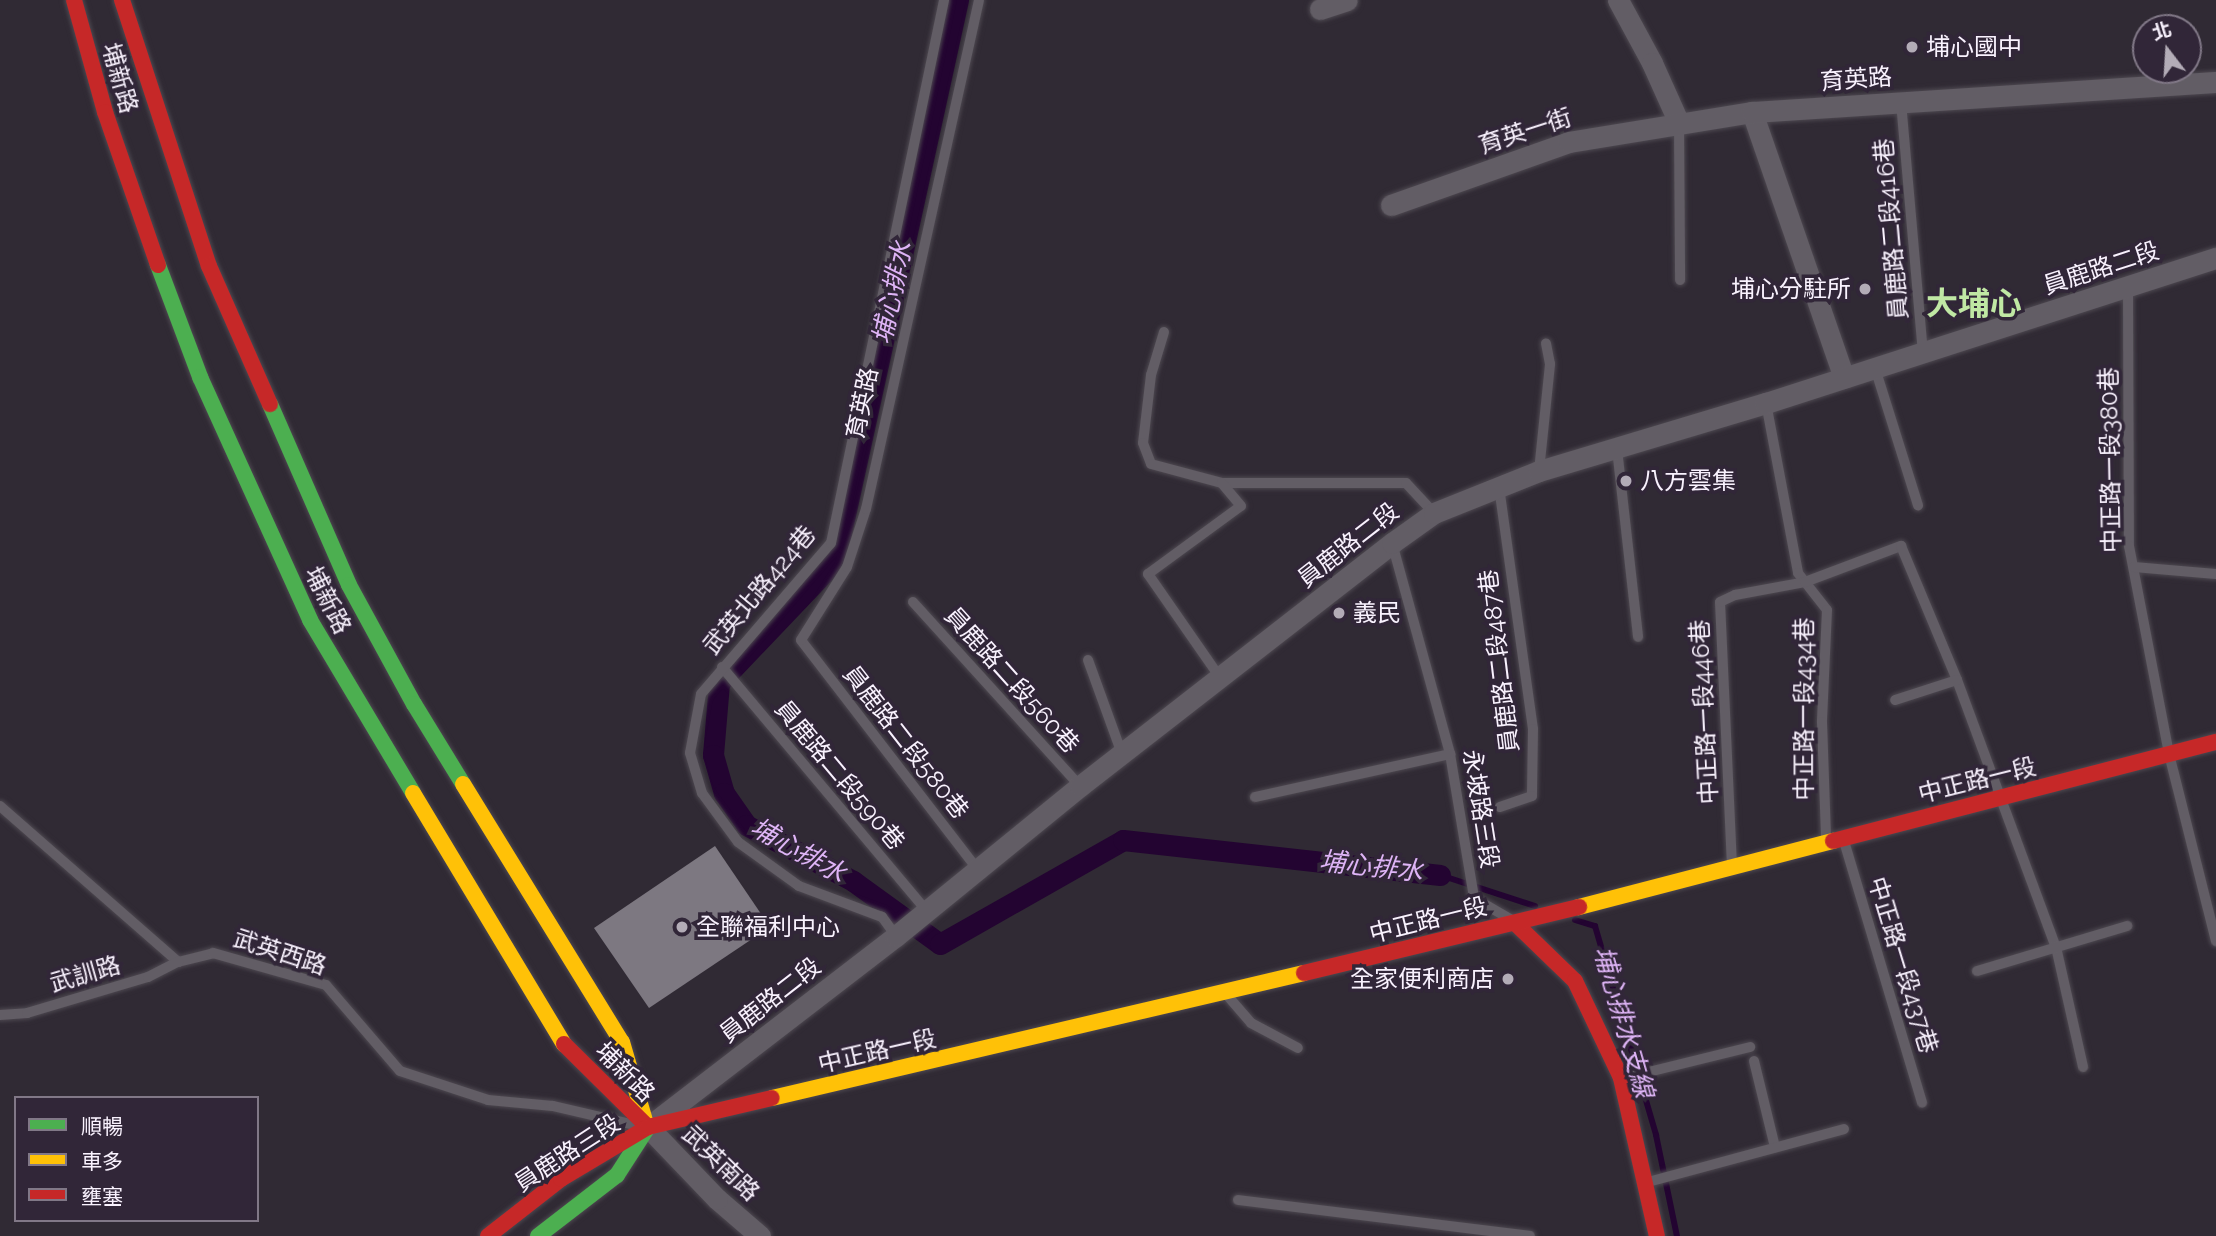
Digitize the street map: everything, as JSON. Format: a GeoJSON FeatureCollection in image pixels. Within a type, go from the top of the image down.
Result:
{"type":"FeatureCollection","features":[{"type":"Feature","properties":{"kind":"street","name":"埔新路"},"geometry":{"type":"LineString","coordinates":[[74,0],[105,112],[168,294],[200,377],[310,620],[558,1038],[648,1127]]}},
{"type":"Feature","properties":{"kind":"street","name":"埔新路"},"geometry":{"type":"LineString","coordinates":[[122,0],[209,266],[349,585],[414,704],[622,1042],[648,1127]]}},
{"type":"Feature","properties":{"kind":"street"},"geometry":{"type":"LineString","coordinates":[[1321,9],[1347,0]]}},
{"type":"Feature","properties":{"kind":"street"},"geometry":{"type":"LineString","coordinates":[[1618,0],[1652,63],[1679,123]]}},
{"type":"Feature","properties":{"kind":"street","name":"育英路"},"geometry":{"type":"LineString","coordinates":[[1679,123],[1752,112],[2216,82]]}},
{"type":"Feature","properties":{"kind":"street"},"geometry":{"type":"LineString","coordinates":[[1752,112],[1844,378]]}},
{"type":"Feature","properties":{"kind":"street","name":"育英一街"},"geometry":{"type":"LineString","coordinates":[[1391,205],[1569,142],[1679,123]]}},
{"type":"Feature","properties":{"kind":"street","name":"員鹿路二段"},"geometry":{"type":"LineString","coordinates":[[648,1127],[896,936],[1080,786],[1434,513],[1539,471],[1766,403],[2216,258]]}},
{"type":"Feature","properties":{"kind":"street","name":"中正路一段"},"geometry":{"type":"LineString","coordinates":[[648,1127],[1515,923],[2216,742]]}},
{"type":"Feature","properties":{"kind":"street","name":"永坡路三段"},"geometry":{"type":"LineString","coordinates":[[1515,923],[1575,981],[1621,1078],[1657,1236]]}},
{"type":"Feature","properties":{"kind":"street","name":"員鹿路三段"},"geometry":{"type":"LineString","coordinates":[[488,1236],[561,1179],[648,1127]]}},
{"type":"Feature","properties":{"kind":"street","name":"員鹿路三段"},"geometry":{"type":"LineString","coordinates":[[538,1236],[617,1175],[648,1127]]}},
{"type":"Feature","properties":{"kind":"street","name":"武英南路"},"geometry":{"type":"LineString","coordinates":[[648,1127],[717,1199],[760,1236]]}},
{"type":"Feature","properties":{"kind":"lane","name":"武英北路424巷"},"geometry":{"type":"LineString","coordinates":[[896,936],[882,917],[799,886],[738,842],[702,793],[690,753],[701,694],[831,543],[944,0]]}},
{"type":"Feature","properties":{"kind":"lane","name":"育英路"},"geometry":{"type":"LineString","coordinates":[[801,640],[847,567],[866,509],[979,0]]}},
{"type":"Feature","properties":{"kind":"lane","name":"員鹿路二段416巷"},"geometry":{"type":"LineString","coordinates":[[1901,102],[1923,353]]}},
{"type":"Feature","properties":{"kind":"lane"},"geometry":{"type":"LineString","coordinates":[[1679,123],[1680,280]]}},
{"type":"Feature","properties":{"kind":"lane","name":"中正路一段380巷"},"geometry":{"type":"LineString","coordinates":[[2129,288],[2129,546],[2169,754],[2216,940]]}},
{"type":"Feature","properties":{"kind":"lane"},"geometry":{"type":"LineString","coordinates":[[1164,332],[1151,375],[1143,443],[1152,464],[1222,483],[1406,483],[1434,513]]}},
{"type":"Feature","properties":{"kind":"lane"},"geometry":{"type":"LineString","coordinates":[[1539,471],[1550,364],[1546,344]]}},
{"type":"Feature","properties":{"kind":"lane"},"geometry":{"type":"LineString","coordinates":[[1875,368],[1918,505]]}},
{"type":"Feature","properties":{"kind":"lane","name":"中正路一段434巷"},"geometry":{"type":"LineString","coordinates":[[1766,403],[1798,573],[1827,610],[1822,722],[1827,841]]}},
{"type":"Feature","properties":{"kind":"lane"},"geometry":{"type":"LineString","coordinates":[[1617,449],[1638,637]]}},
{"type":"Feature","properties":{"kind":"lane"},"geometry":{"type":"LineString","coordinates":[[1221,679],[1148,574],[1241,506],[1222,483]]}},
{"type":"Feature","properties":{"kind":"lane","name":"員鹿路二段487巷"},"geometry":{"type":"LineString","coordinates":[[1499,487],[1533,729],[1532,796],[1500,807]]}},
{"type":"Feature","properties":{"kind":"lane","name":"永坡路三段"},"geometry":{"type":"LineString","coordinates":[[1392,543],[1450,754],[1474,898],[1515,923]]}},
{"type":"Feature","properties":{"kind":"lane","name":"中正路一段434巷"},"geometry":{"type":"LineString","coordinates":[[1805,582],[1901,546],[1957,680]]}},
{"type":"Feature","properties":{"kind":"lane"},"geometry":{"type":"LineString","coordinates":[[2134,567],[2216,574]]}},
{"type":"Feature","properties":{"kind":"lane","name":"中正路一段446巷"},"geometry":{"type":"LineString","coordinates":[[1732,866],[1720,603],[1735,595],[1805,582]]}},
{"type":"Feature","properties":{"kind":"lane","name":"員鹿路二段560巷"},"geometry":{"type":"LineString","coordinates":[[913,602],[1080,786]]}},
{"type":"Feature","properties":{"kind":"lane","name":"員鹿路二段580巷"},"geometry":{"type":"LineString","coordinates":[[801,640],[978,870]]}},
{"type":"Feature","properties":{"kind":"lane"},"geometry":{"type":"LineString","coordinates":[[1088,660],[1122,754]]}},
{"type":"Feature","properties":{"kind":"lane","name":"員鹿路二段590巷"},"geometry":{"type":"LineString","coordinates":[[722,667],[927,911]]}},
{"type":"Feature","properties":{"kind":"lane"},"geometry":{"type":"LineString","coordinates":[[1895,700],[1957,680],[2056,947],[2083,1068]]}},
{"type":"Feature","properties":{"kind":"lane"},"geometry":{"type":"LineString","coordinates":[[1255,797],[1450,754]]}},
{"type":"Feature","properties":{"kind":"lane"},"geometry":{"type":"LineString","coordinates":[[0,806],[178,962]]}},
{"type":"Feature","properties":{"kind":"lane","name":"中正路一段437巷"},"geometry":{"type":"LineString","coordinates":[[1843,838],[1922,1103]]}},
{"type":"Feature","properties":{"kind":"lane"},"geometry":{"type":"LineString","coordinates":[[1977,971],[2127,926]]}},
{"type":"Feature","properties":{"kind":"lane","name":"武英西路"},"geometry":{"type":"LineString","coordinates":[[178,962],[213,953],[326,985],[400,1071],[488,1100],[553,1106],[648,1127]]}},
{"type":"Feature","properties":{"kind":"lane","name":"武訓路"},"geometry":{"type":"LineString","coordinates":[[0,1015],[27,1013],[148,977],[178,962]]}},
{"type":"Feature","properties":{"kind":"lane"},"geometry":{"type":"LineString","coordinates":[[1225,993],[1251,1023],[1298,1048]]}},
{"type":"Feature","properties":{"kind":"lane"},"geometry":{"type":"LineString","coordinates":[[1621,1078],[1750,1047]]}},
{"type":"Feature","properties":{"kind":"lane"},"geometry":{"type":"LineString","coordinates":[[1754,1061],[1774,1147]]}},
{"type":"Feature","properties":{"kind":"lane"},"geometry":{"type":"LineString","coordinates":[[1646,1183],[1844,1129]]}},
{"type":"Feature","properties":{"kind":"lane"},"geometry":{"type":"LineString","coordinates":[[1238,1200],[1530,1236]]}},
{"type":"Feature","properties":{"kind":"building","name":"全聯福利中心"},"geometry":{"type":"Polygon","coordinates":[[[715,846],[770,927],[649,1008],[594,928],[715,846]]]}},
{"type":"Feature","properties":{"kind":"waterway","name":"埔心排水"},"geometry":{"type":"LineString","coordinates":[[958,0],[835,561],[719,683],[713,755],[724,793],[746,825],[853,881],[940,944],[1123,840],[1440,875]]}},
{"type":"Feature","properties":{"kind":"waterway","name":"埔心排水支線"},"geometry":{"type":"LineString","coordinates":[[1440,875],[1535,906]]}},
{"type":"Feature","properties":{"kind":"waterway","name":"埔心排水支線"},"geometry":{"type":"LineString","coordinates":[[1575,920],[1595,926],[1656,1135],[1677,1236]]}},
{"type":"Feature","properties":{"kind":"traffic: fast"},"geometry":{"type":"LineString","coordinates":[[158,265],[200,377],[310,620],[413,793]]}},
{"type":"Feature","properties":{"kind":"traffic: fast"},"geometry":{"type":"LineString","coordinates":[[270,404],[349,585],[414,704],[463,784]]}},
{"type":"Feature","properties":{"kind":"traffic: fast"},"geometry":{"type":"LineString","coordinates":[[538,1236],[617,1175],[646,1130]]}},
{"type":"Feature","properties":{"kind":"traffic: slow"},"geometry":{"type":"LineString","coordinates":[[463,784],[622,1042],[646,1124]]}},
{"type":"Feature","properties":{"kind":"traffic: slow"},"geometry":{"type":"LineString","coordinates":[[413,793],[564,1044]]}},
{"type":"Feature","properties":{"kind":"traffic: slow"},"geometry":{"type":"LineString","coordinates":[[1579,907],[1833,841]]}},
{"type":"Feature","properties":{"kind":"traffic: slow"},"geometry":{"type":"LineString","coordinates":[[772,1098],[1304,973]]}},
{"type":"Feature","properties":{"kind":"traffic: jam"},"geometry":{"type":"LineString","coordinates":[[74,0],[105,112],[158,265]]}},
{"type":"Feature","properties":{"kind":"traffic: jam"},"geometry":{"type":"LineString","coordinates":[[122,0],[209,266],[270,404]]}},
{"type":"Feature","properties":{"kind":"traffic: jam"},"geometry":{"type":"LineString","coordinates":[[1833,841],[2216,742]]}},
{"type":"Feature","properties":{"kind":"traffic: jam"},"geometry":{"type":"LineString","coordinates":[[1304,973],[1579,907]]}},
{"type":"Feature","properties":{"kind":"traffic: jam"},"geometry":{"type":"LineString","coordinates":[[1515,923],[1575,981],[1621,1078],[1657,1236]]}},
{"type":"Feature","properties":{"kind":"traffic: jam"},"geometry":{"type":"LineString","coordinates":[[564,1044],[648,1127]]}},
{"type":"Feature","properties":{"kind":"traffic: jam"},"geometry":{"type":"LineString","coordinates":[[488,1236],[561,1179],[648,1127],[772,1098]]}},
{"type":"Feature","properties":{"kind":"place","name":"埔心國中"},"geometry":{"type":"Point","coordinates":[1912,47]}},
{"type":"Feature","properties":{"kind":"place","name":"埔心分駐所"},"geometry":{"type":"Point","coordinates":[1865,289]}},
{"type":"Feature","properties":{"kind":"place","name":"八方雲集"},"geometry":{"type":"Point","coordinates":[1626,481]}},
{"type":"Feature","properties":{"kind":"place","name":"義民"},"geometry":{"type":"Point","coordinates":[1339,613]}},
{"type":"Feature","properties":{"kind":"place","name":"全聯福利中心"},"geometry":{"type":"Point","coordinates":[682,927]}},
{"type":"Feature","properties":{"kind":"place","name":"全家便利商店"},"geometry":{"type":"Point","coordinates":[1508,979]}},
{"type":"Feature","properties":{"kind":"district","name":"大埔心"},"geometry":{"type":"Point","coordinates":[1974,304]}}]}
